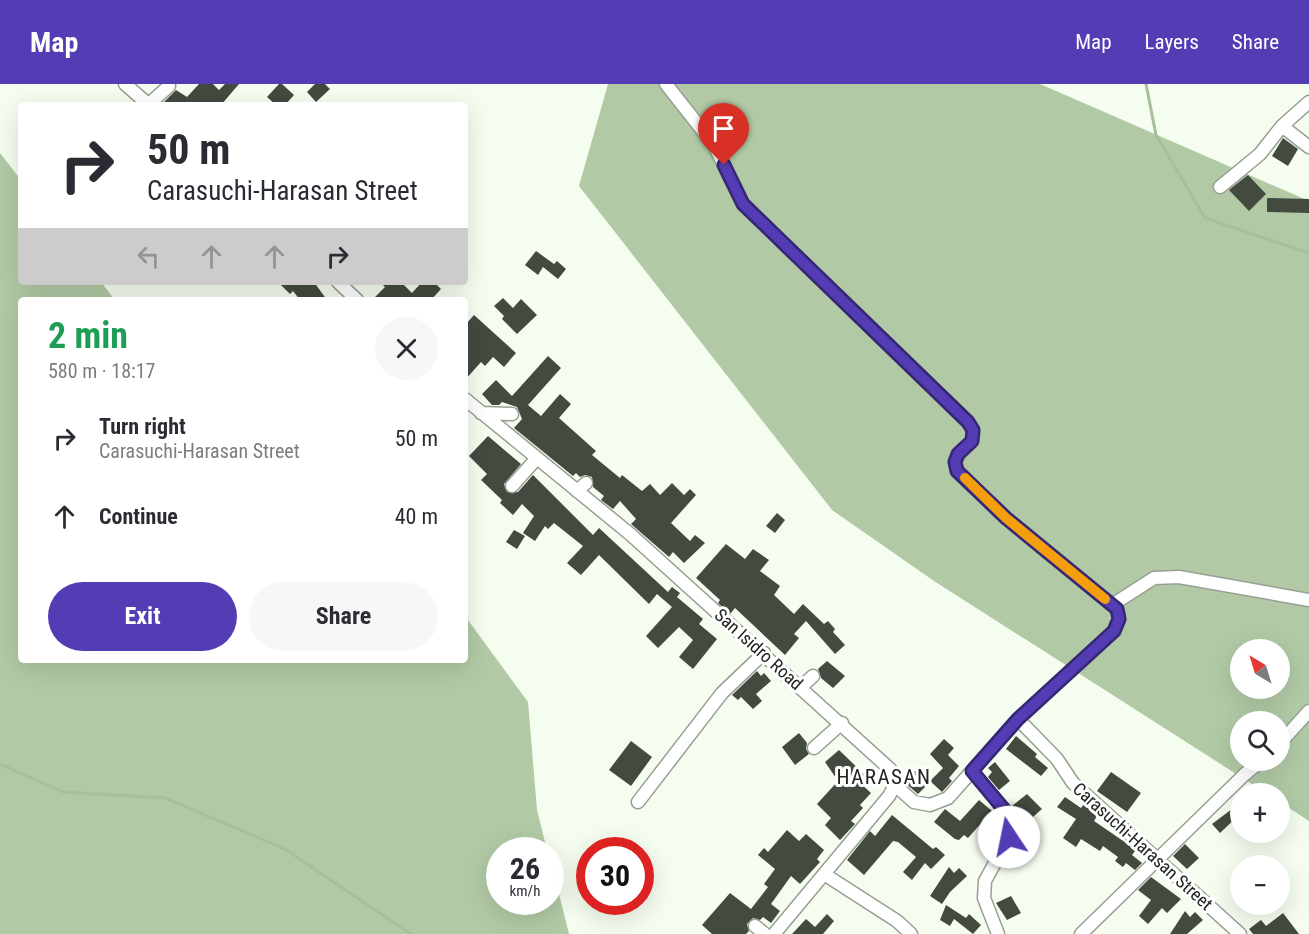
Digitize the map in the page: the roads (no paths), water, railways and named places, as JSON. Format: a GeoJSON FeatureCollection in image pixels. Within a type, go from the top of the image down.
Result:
{"type":"FeatureCollection","features":[{"type":"Feature","properties":{"kind":"street"},"geometry":{"type":"LineString","coordinates":[[125,84],[146,102]]}},
{"type":"Feature","properties":{"kind":"street"},"geometry":{"type":"LineString","coordinates":[[666,84],[714,145],[743,204],[968,422],[973,430],[972,441],[958,454],[955,462],[957,471],[1006,518],[1117,609],[1119,619],[1114,631],[1018,719],[948,798],[930,805],[914,802],[895,785],[869,822],[774,934]]}},
{"type":"Feature","properties":{"kind":"street"},"geometry":{"type":"LineString","coordinates":[[152,102],[169,86]]}},
{"type":"Feature","properties":{"kind":"street"},"geometry":{"type":"LineString","coordinates":[[1220,187],[1260,154],[1282,126],[1309,102]]}},
{"type":"Feature","properties":{"kind":"street"},"geometry":{"type":"LineString","coordinates":[[1282,126],[1309,147]]}},
{"type":"Feature","properties":{"kind":"street"},"geometry":{"type":"LineString","coordinates":[[341,285],[354,297]]}},
{"type":"Feature","properties":{"kind":"street","name":"San Isidro Road"},"geometry":{"type":"LineString","coordinates":[[468,401],[537,458],[581,487],[630,534],[842,723],[891,770],[895,785]]}},
{"type":"Feature","properties":{"kind":"street"},"geometry":{"type":"LineString","coordinates":[[482,413],[512,414]]}},
{"type":"Feature","properties":{"kind":"street"},"geometry":{"type":"LineString","coordinates":[[512,486],[537,458]]}},
{"type":"Feature","properties":{"kind":"street"},"geometry":{"type":"LineString","coordinates":[[1112,605],[1154,578],[1179,577],[1309,600]]}},
{"type":"Feature","properties":{"kind":"street"},"geometry":{"type":"LineString","coordinates":[[638,802],[714,702],[764,653]]}},
{"type":"Feature","properties":{"kind":"street"},"geometry":{"type":"LineString","coordinates":[[801,687],[813,676]]}},
{"type":"Feature","properties":{"kind":"street"},"geometry":{"type":"LineString","coordinates":[[1290,732],[1309,711]]}},
{"type":"Feature","properties":{"kind":"street","name":"Carasuchi-Harasan Street"},"geometry":{"type":"LineString","coordinates":[[1018,719],[1057,759],[1073,783],[1239,934]]}},
{"type":"Feature","properties":{"kind":"street"},"geometry":{"type":"LineString","coordinates":[[814,748],[842,723]]}},
{"type":"Feature","properties":{"kind":"street"},"geometry":{"type":"LineString","coordinates":[[972,771],[1007,813],[1009,837],[985,881],[984,898],[998,934]]}},
{"type":"Feature","properties":{"kind":"street"},"geometry":{"type":"LineString","coordinates":[[1081,934],[1249,771]]}},
{"type":"Feature","properties":{"kind":"street"},"geometry":{"type":"LineString","coordinates":[[824,874],[897,921],[911,934]]}},
{"type":"Feature","properties":{"kind":"waterway"},"geometry":{"type":"LineString","coordinates":[[1146,84],[1156,135],[1205,218],[1309,253]]}},
{"type":"Feature","properties":{"kind":"waterway"},"geometry":{"type":"LineString","coordinates":[[0,764],[63,792],[165,798],[285,849],[411,934]]}},
{"type":"Feature","properties":{"kind":"district","name":"HARASAN"},"geometry":{"type":"Point","coordinates":[884,777]}}]}
